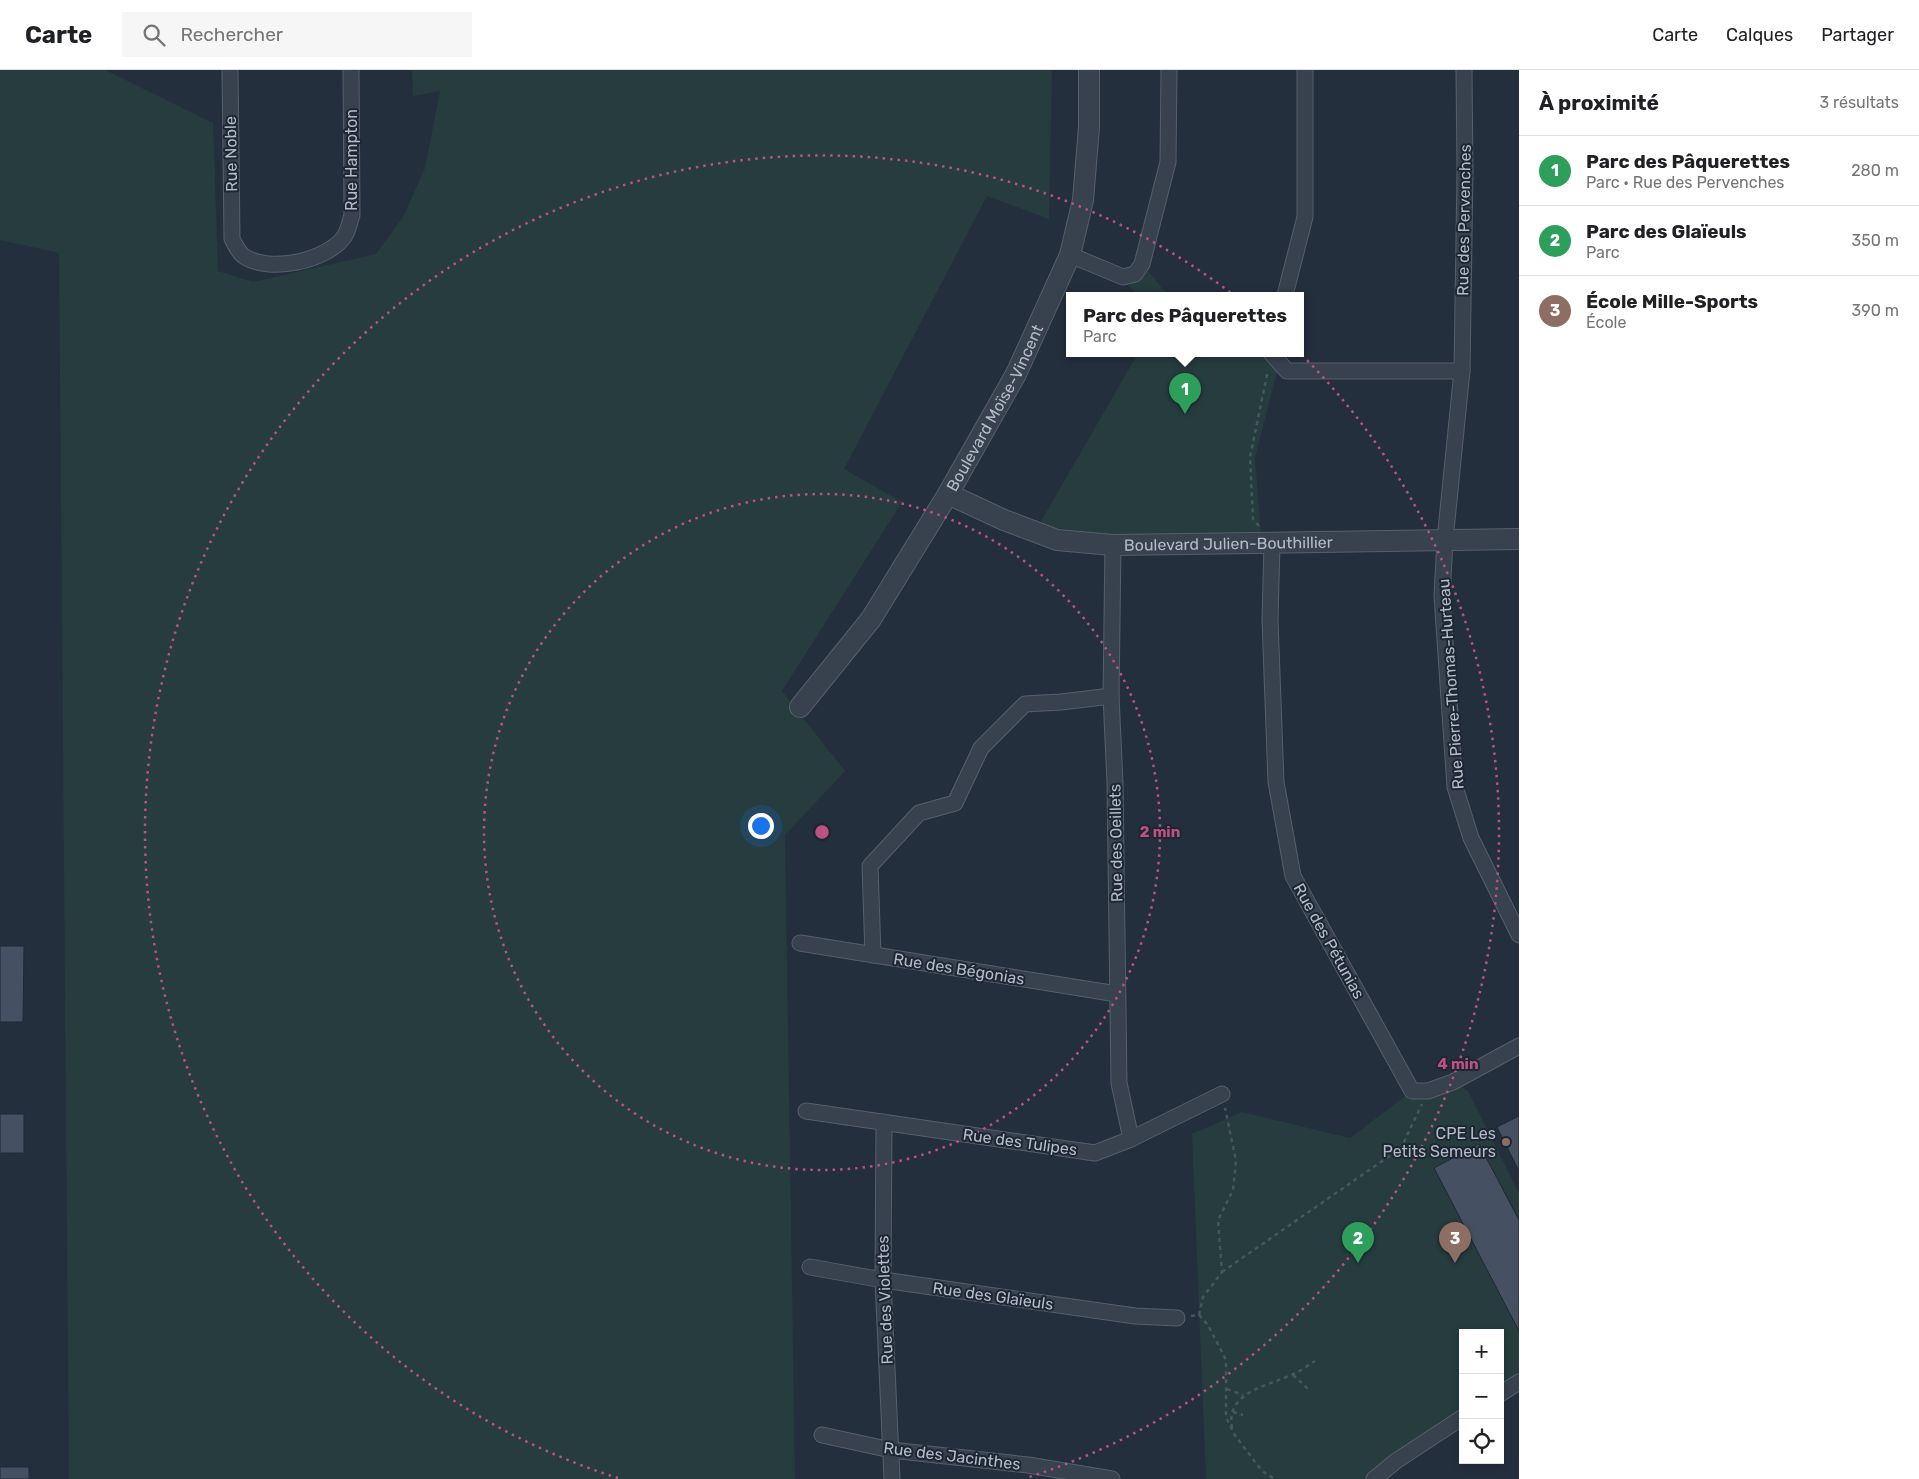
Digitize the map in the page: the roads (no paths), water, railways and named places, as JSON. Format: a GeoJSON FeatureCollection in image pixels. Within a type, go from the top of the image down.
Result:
{"type":"FeatureCollection","features":[{"type":"Feature","properties":{"kind":"street","name":"Rue Noble"},"geometry":{"type":"LineString","coordinates":[[230,70],[232,239]]}},
{"type":"Feature","properties":{"kind":"street","name":"Rue Hampton"},"geometry":{"type":"LineString","coordinates":[[232,239],[243,256],[262,265],[301,262],[326,253],[345,236],[352,215],[351,70]]}},
{"type":"Feature","properties":{"kind":"street","name":"Boulevard Moïse-Vincent"},"geometry":{"type":"LineString","coordinates":[[800,707],[871,619],[948,494],[1016,374],[1070,255],[1083,200],[1089,127],[1089,70]]}},
{"type":"Feature","properties":{"kind":"street"},"geometry":{"type":"LineString","coordinates":[[1070,255],[1123,277],[1134,274],[1142,264],[1168,162],[1169,70]]}},
{"type":"Feature","properties":{"kind":"street"},"geometry":{"type":"LineString","coordinates":[[1286,292],[1305,217],[1305,70]]}},
{"type":"Feature","properties":{"kind":"street","name":"Rue des Pervenches"},"geometry":{"type":"LineString","coordinates":[[1445,540],[1462,371],[1465,171],[1464,70]]}},
{"type":"Feature","properties":{"kind":"street"},"geometry":{"type":"LineString","coordinates":[[1275,357],[1287,371],[1462,371]]}},
{"type":"Feature","properties":{"kind":"street","name":"Boulevard Julien-Bouthillier"},"geometry":{"type":"LineString","coordinates":[[948,494],[1004,520],[1057,540],[1113,545],[1519,539]]}},
{"type":"Feature","properties":{"kind":"street","name":"Rue Pierre-Thomas-Hurteau"},"geometry":{"type":"LineString","coordinates":[[1445,540],[1442,596],[1454,786],[1471,838],[1519,935]]}},
{"type":"Feature","properties":{"kind":"street","name":"Rue des Pétunias"},"geometry":{"type":"LineString","coordinates":[[1272,543],[1270,620],[1276,782],[1293,876],[1412,1091],[1428,1091],[1453,1082],[1519,1046]]}},
{"type":"Feature","properties":{"kind":"street","name":"Rue des Oeillets"},"geometry":{"type":"LineString","coordinates":[[1113,545],[1110,696],[1115,783],[1119,1083],[1131,1139]]}},
{"type":"Feature","properties":{"kind":"street"},"geometry":{"type":"LineString","coordinates":[[873,955],[870,866],[919,814],[955,803],[981,748],[1025,704],[1110,696]]}},
{"type":"Feature","properties":{"kind":"street","name":"Rue des Bégonias"},"geometry":{"type":"LineString","coordinates":[[800,944],[1118,994]]}},
{"type":"Feature","properties":{"kind":"street","name":"Rue des Tulipes"},"geometry":{"type":"LineString","coordinates":[[806,1111],[1095,1153],[1131,1139],[1222,1094]]}},
{"type":"Feature","properties":{"kind":"street","name":"Rue des Violettes"},"geometry":{"type":"LineString","coordinates":[[884,1122],[883,1280],[892,1479]]}},
{"type":"Feature","properties":{"kind":"street","name":"Rue des Glaïeuls"},"geometry":{"type":"LineString","coordinates":[[810,1267],[883,1280],[1135,1316],[1177,1318]]}},
{"type":"Feature","properties":{"kind":"street"},"geometry":{"type":"LineString","coordinates":[[1504,1391],[1519,1382]]}},
{"type":"Feature","properties":{"kind":"street"},"geometry":{"type":"LineString","coordinates":[[1374,1479],[1396,1461],[1460,1419]]}},
{"type":"Feature","properties":{"kind":"street","name":"Rue des Jacinthes"},"geometry":{"type":"LineString","coordinates":[[822,1435],[891,1450],[1028,1465],[1112,1479]]}},
{"type":"Feature","properties":{"kind":"place","name":"Parc des Pâquerettes"},"geometry":{"type":"Point","coordinates":[1185,414]}},
{"type":"Feature","properties":{"kind":"place","name":"CPE Les Petits Semeurs"},"geometry":{"type":"Point","coordinates":[1506,1142]}},
{"type":"Feature","properties":{"kind":"place","name":"Parc des Glaïeuls"},"geometry":{"type":"Point","coordinates":[1358,1263]}},
{"type":"Feature","properties":{"kind":"place","name":"École Mille-Sports"},"geometry":{"type":"Point","coordinates":[1455,1263]}}]}
